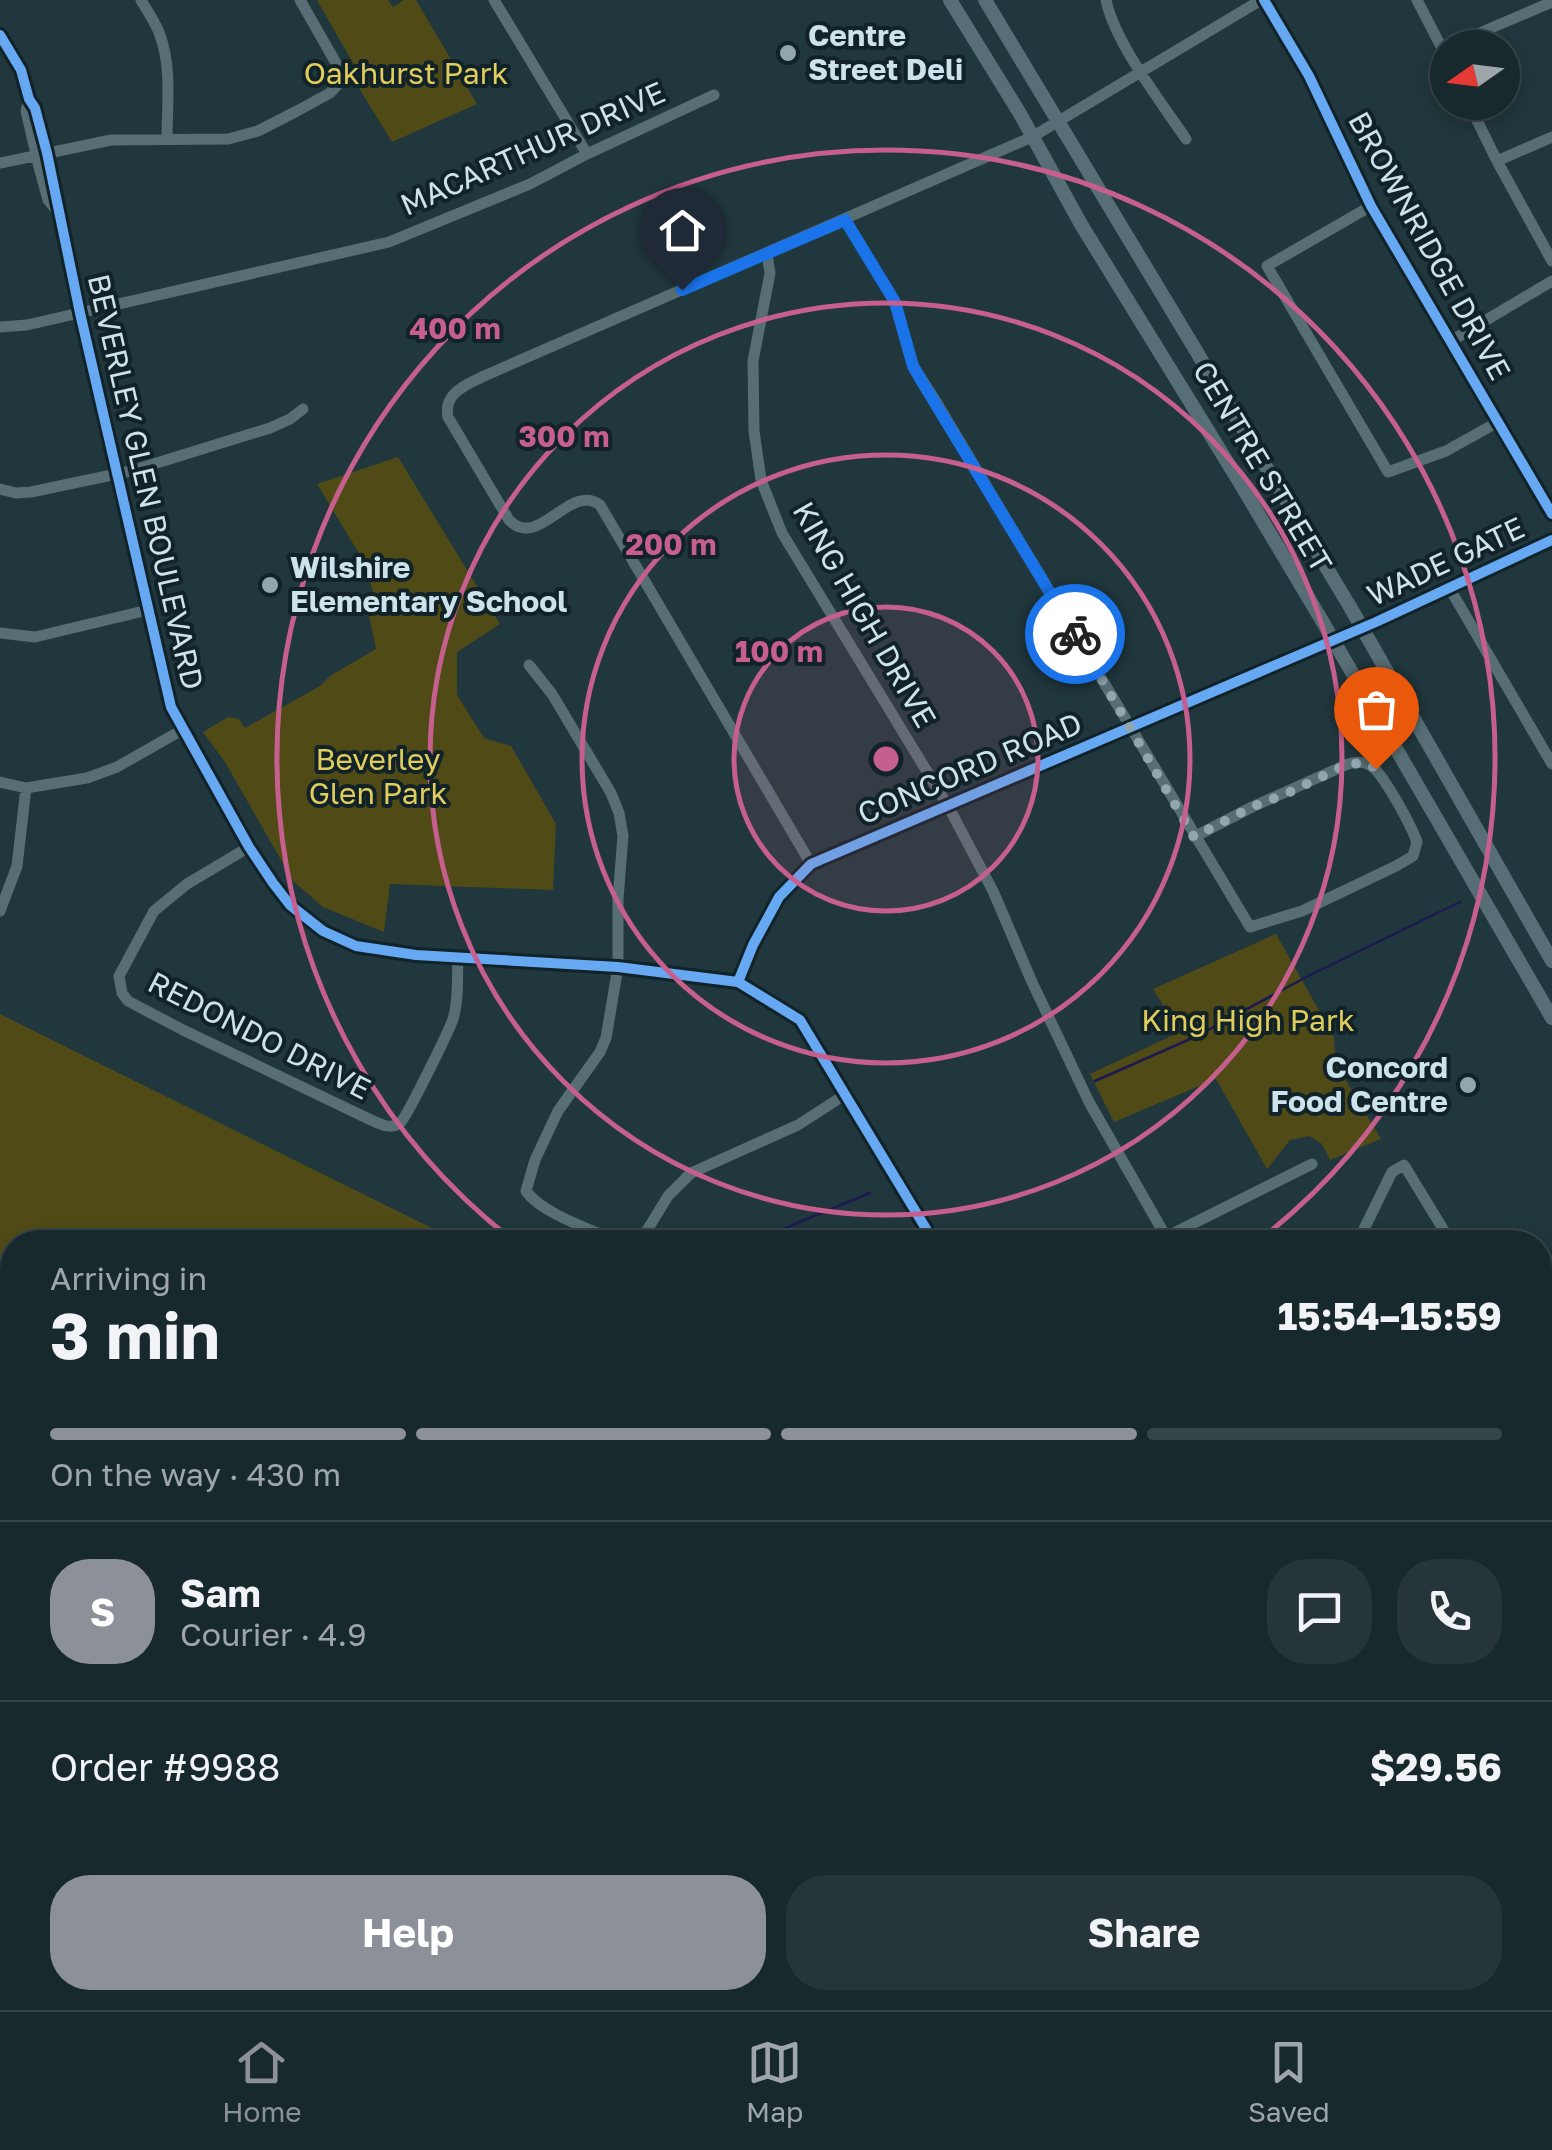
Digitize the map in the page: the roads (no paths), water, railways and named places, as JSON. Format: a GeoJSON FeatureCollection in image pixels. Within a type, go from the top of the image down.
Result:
{"type":"FeatureCollection","features":[{"type":"Feature","properties":{"kind":"main road","name":"CENTRE STREET"},"geometry":{"type":"LineString","coordinates":[[950,0],[1091,241],[1234,473],[1552,1018]]}},
{"type":"Feature","properties":{"kind":"main road","name":"CENTRE STREET"},"geometry":{"type":"LineString","coordinates":[[985,0],[1361,628],[1552,961]]}},
{"type":"Feature","properties":{"kind":"street"},"geometry":{"type":"LineString","coordinates":[[140,0],[158,29],[165,52],[168,139]]}},
{"type":"Feature","properties":{"kind":"street"},"geometry":{"type":"LineString","coordinates":[[0,163],[111,140],[228,139],[258,131],[330,92],[338,84],[336,63],[300,0]]}},
{"type":"Feature","properties":{"kind":"street"},"geometry":{"type":"LineString","coordinates":[[494,0],[588,154]]}},
{"type":"Feature","properties":{"kind":"street"},"geometry":{"type":"LineString","coordinates":[[1106,0],[1109,14],[1141,72],[1186,139]]}},
{"type":"Feature","properties":{"kind":"street"},"geometry":{"type":"LineString","coordinates":[[811,864],[600,505],[587,499],[540,525],[524,529],[516,526],[448,417],[446,406],[450,398],[484,376],[1032,137],[1263,0]]}},
{"type":"Feature","properties":{"kind":"street","name":"BROWNRIDGE DRIVE"},"geometry":{"type":"LineString","coordinates":[[1263,0],[1309,76],[1371,206],[1552,514]]}},
{"type":"Feature","properties":{"kind":"street"},"geometry":{"type":"LineString","coordinates":[[1418,0],[1433,30]]}},
{"type":"Feature","properties":{"kind":"street"},"geometry":{"type":"LineString","coordinates":[[1494,30],[1552,2]]}},
{"type":"Feature","properties":{"kind":"street","name":"BEVERLEY GLEN BOULEVARD"},"geometry":{"type":"LineString","coordinates":[[0,36],[21,70],[29,99],[26,111],[42,154],[48,200],[58,211],[169,700],[249,847],[290,904],[324,931],[356,946],[416,955],[618,967],[738,982],[800,1020],[927,1230]]}},
{"type":"Feature","properties":{"kind":"street","name":"MACARTHUR DRIVE"},"geometry":{"type":"LineString","coordinates":[[0,327],[18,327],[388,242],[530,184],[714,95]]}},
{"type":"Feature","properties":{"kind":"street"},"geometry":{"type":"LineString","coordinates":[[1477,120],[1552,261]]}},
{"type":"Feature","properties":{"kind":"street"},"geometry":{"type":"LineString","coordinates":[[1497,161],[1552,137]]}},
{"type":"Feature","properties":{"kind":"street"},"geometry":{"type":"LineString","coordinates":[[1371,206],[1267,266],[1277,284],[1388,472],[1446,451],[1498,422]]}},
{"type":"Feature","properties":{"kind":"street"},"geometry":{"type":"LineString","coordinates":[[845,220],[895,302],[913,366],[921,380],[1132,728],[1194,837],[1250,928],[1302,911],[1412,856],[1417,842],[1382,775],[1368,763],[1348,764],[1194,837]]}},
{"type":"Feature","properties":{"kind":"street","name":"KING HIGH DRIVE"},"geometry":{"type":"LineString","coordinates":[[767,254],[770,273],[752,361],[760,480],[782,533],[948,806],[993,891],[1090,1102],[1161,1230]]}},
{"type":"Feature","properties":{"kind":"street"},"geometry":{"type":"LineString","coordinates":[[1451,341],[1552,282]]}},
{"type":"Feature","properties":{"kind":"street"},"geometry":{"type":"LineString","coordinates":[[0,489],[32,492],[116,475],[270,428],[303,410]]}},
{"type":"Feature","properties":{"kind":"street","name":"WADE GATE"},"geometry":{"type":"LineString","coordinates":[[1332,640],[1450,590],[1552,540]]}},
{"type":"Feature","properties":{"kind":"street"},"geometry":{"type":"LineString","coordinates":[[1450,590],[1552,764]]}},
{"type":"Feature","properties":{"kind":"street"},"geometry":{"type":"LineString","coordinates":[[0,633],[35,636],[148,610]]}},
{"type":"Feature","properties":{"kind":"street","name":"CONCORD ROAD"},"geometry":{"type":"LineString","coordinates":[[738,982],[779,897],[811,864],[1332,640]]}},
{"type":"Feature","properties":{"kind":"street"},"geometry":{"type":"LineString","coordinates":[[529,665],[552,694],[611,793],[622,836],[618,967],[606,1038],[558,1112],[535,1160],[526,1190],[544,1207],[593,1230]]}},
{"type":"Feature","properties":{"kind":"street"},"geometry":{"type":"LineString","coordinates":[[0,782],[26,788],[88,778],[117,767],[182,730]]}},
{"type":"Feature","properties":{"kind":"street"},"geometry":{"type":"LineString","coordinates":[[0,911],[17,866],[26,788]]}},
{"type":"Feature","properties":{"kind":"street","name":"REDONDO DRIVE"},"geometry":{"type":"LineString","coordinates":[[249,847],[187,884],[154,910],[119,976],[128,1001],[371,1120],[394,1126],[404,1117],[454,1018],[458,957]]}},
{"type":"Feature","properties":{"kind":"street"},"geometry":{"type":"LineString","coordinates":[[647,1230],[668,1196],[691,1173],[798,1125],[846,1094]]}},
{"type":"Feature","properties":{"kind":"street"},"geometry":{"type":"LineString","coordinates":[[1186,1230],[1312,1164]]}},
{"type":"Feature","properties":{"kind":"street"},"geometry":{"type":"LineString","coordinates":[[1363,1230],[1392,1172],[1404,1165],[1444,1230]]}},
{"type":"Feature","properties":{"kind":"waterway"},"geometry":{"type":"LineString","coordinates":[[1095,1081],[1197,1036],[1310,975],[1460,902]]}},
{"type":"Feature","properties":{"kind":"waterway"},"geometry":{"type":"LineString","coordinates":[[782,1230],[870,1193]]}},
{"type":"Feature","properties":{"kind":"place","name":"Centre Street Deli"},"geometry":{"type":"Point","coordinates":[788,53]}},
{"type":"Feature","properties":{"kind":"place","name":"Wilshire Elementary School"},"geometry":{"type":"Point","coordinates":[270,585]}},
{"type":"Feature","properties":{"kind":"place","name":"Concord Food Centre"},"geometry":{"type":"Point","coordinates":[1468,1085]}},
{"type":"Feature","properties":{"kind":"park label","name":"Oakhurst Park"},"geometry":{"type":"Point","coordinates":[406,74]}},
{"type":"Feature","properties":{"kind":"park label","name":"Beverley Glen Park"},"geometry":{"type":"Point","coordinates":[378,777]}},
{"type":"Feature","properties":{"kind":"park label","name":"King High Park"},"geometry":{"type":"Point","coordinates":[1248,1021]}}]}
